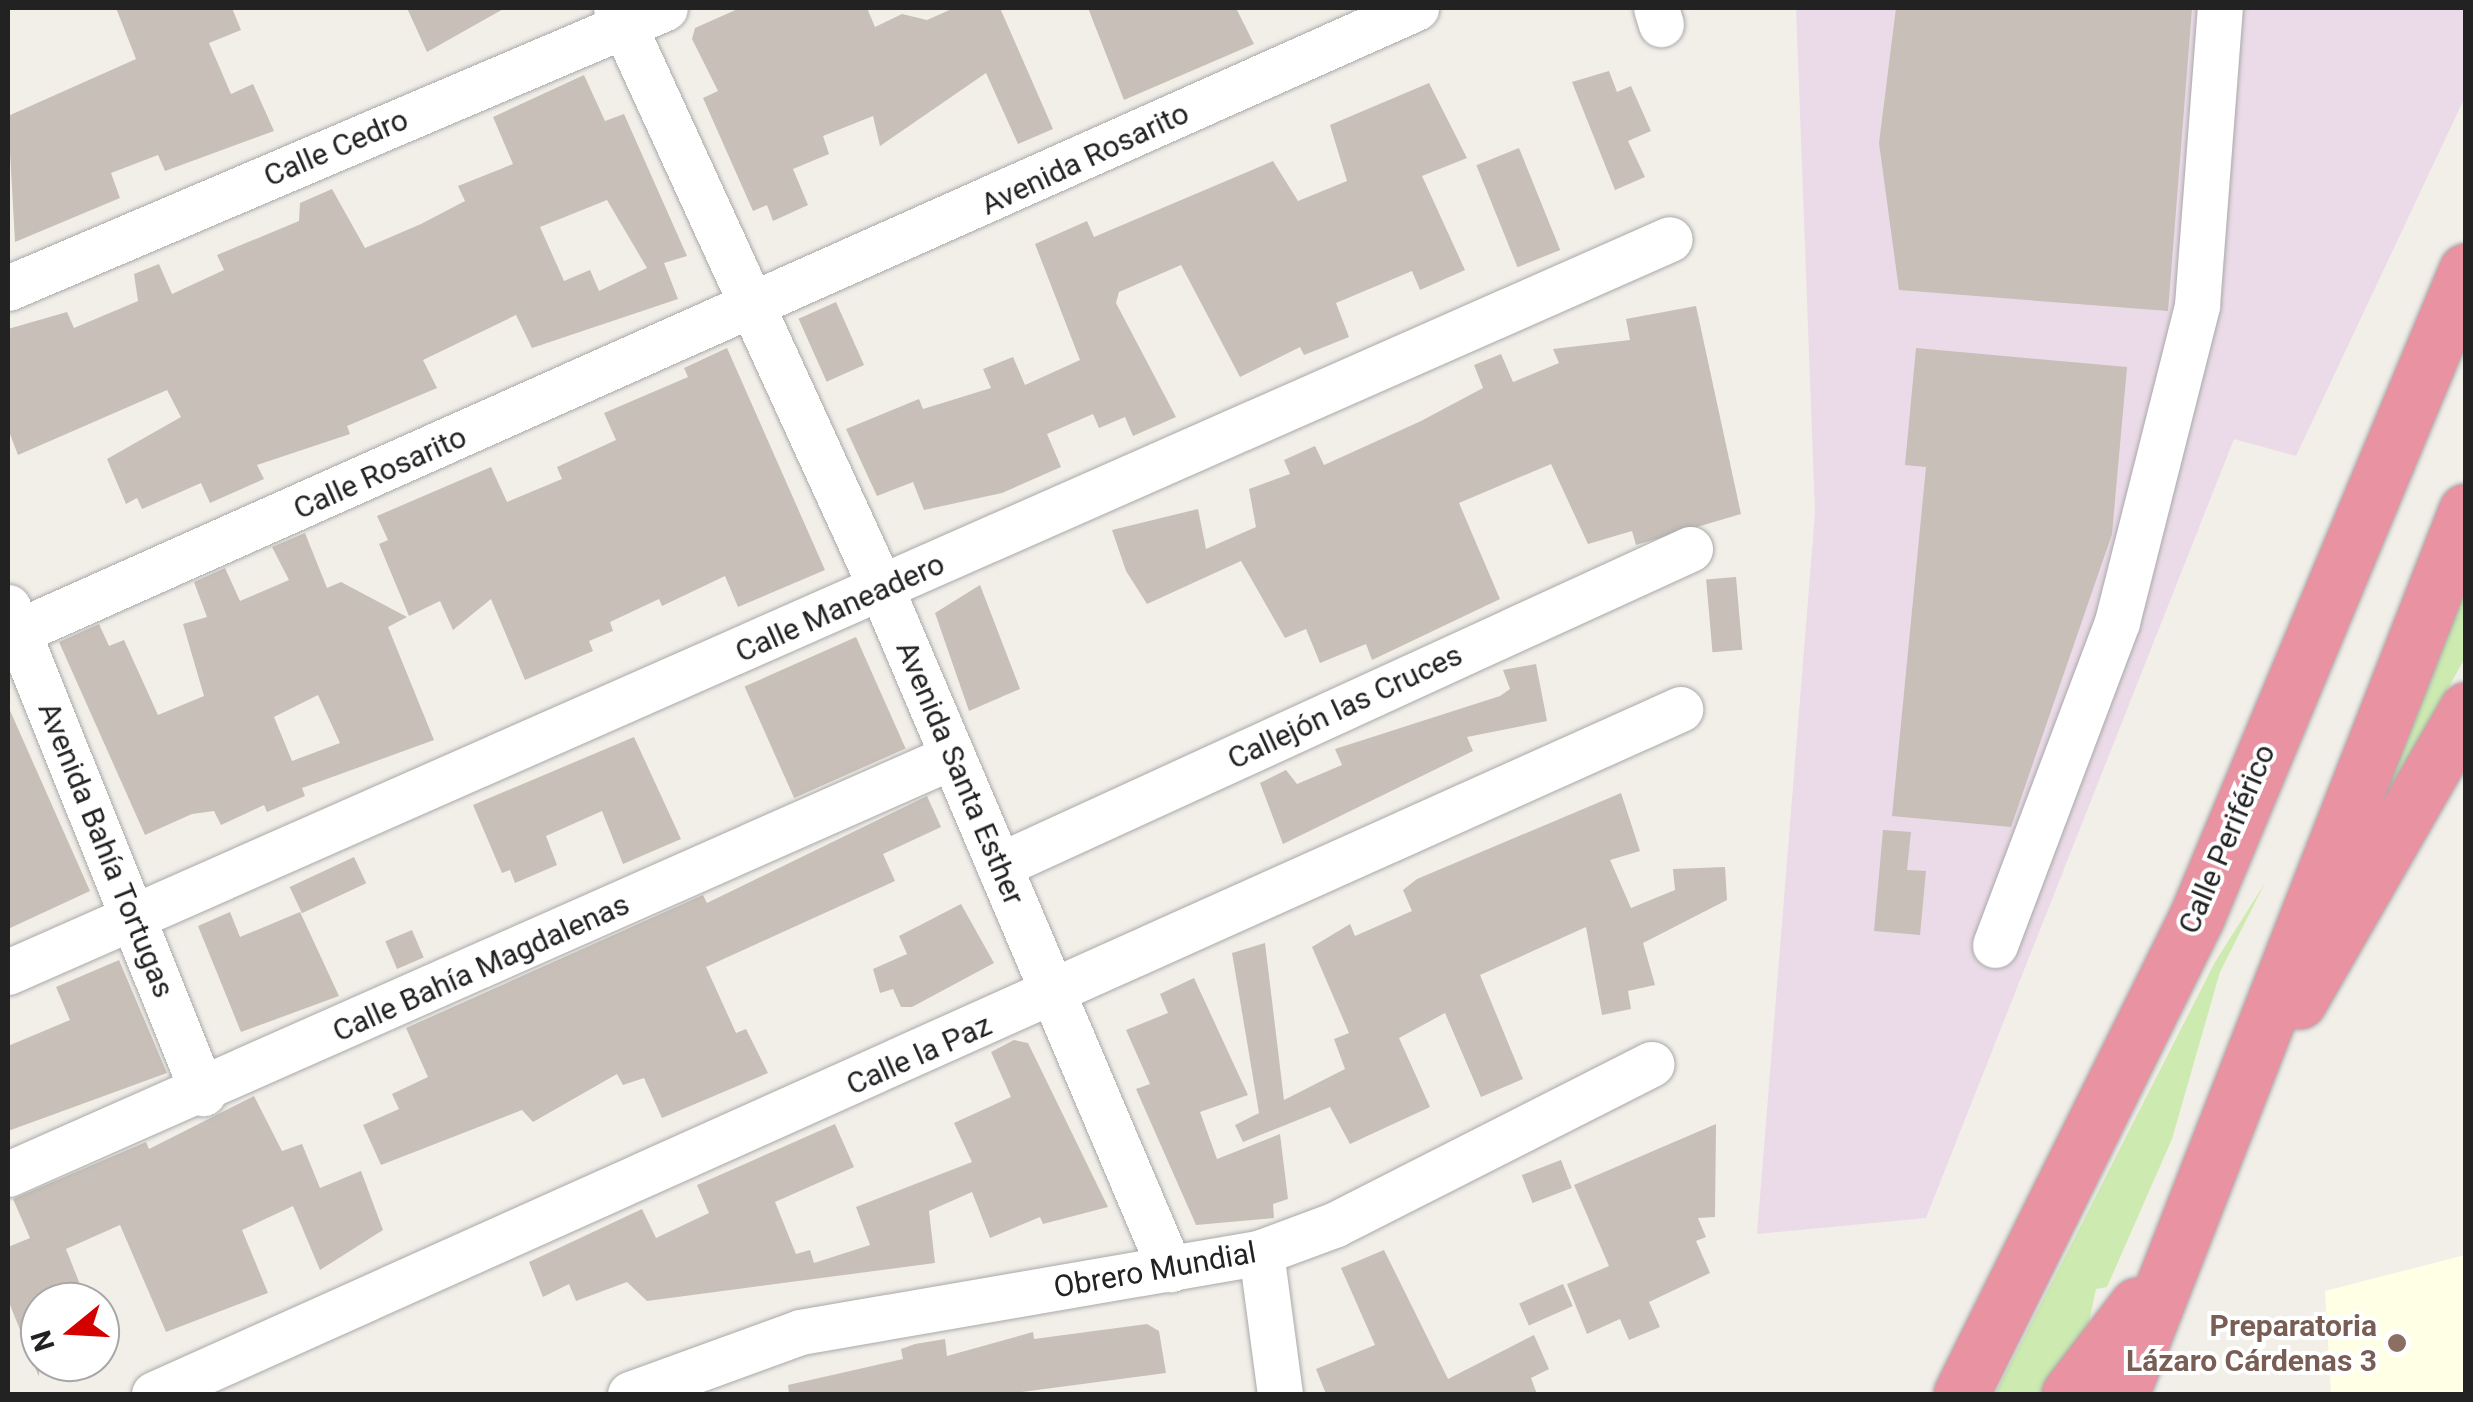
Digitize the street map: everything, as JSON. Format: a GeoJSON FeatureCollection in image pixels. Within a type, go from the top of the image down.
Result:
{"type":"FeatureCollection","features":[{"type":"Feature","properties":{"kind":"highway","name":"Calle Periférico"},"geometry":{"type":"LineString","coordinates":[[1961,1394],[2196,916],[2466,272]]}},
{"type":"Feature","properties":{"kind":"highway"},"geometry":{"type":"LineString","coordinates":[[2121,1394],[2204,1163],[2466,510]]}},
{"type":"Feature","properties":{"kind":"highway"},"geometry":{"type":"LineString","coordinates":[[2204,1163],[2466,710]]}},
{"type":"Feature","properties":{"kind":"highway"},"geometry":{"type":"LineString","coordinates":[[2069,1394],[2172,1258]]}},
{"type":"Feature","properties":{"kind":"street","name":"Calle Cedro"},"geometry":{"type":"LineString","coordinates":[[8,288],[620,16],[665,8]]}},
{"type":"Feature","properties":{"kind":"street","name":"Avenida Rosarito"},"geometry":{"type":"LineString","coordinates":[[753,310],[1416,8]]}},
{"type":"Feature","properties":{"kind":"street"},"geometry":{"type":"LineString","coordinates":[[1995,945],[2117,622],[2197,305],[2220,8]]}},
{"type":"Feature","properties":{"kind":"street","name":"Avenida Santa Esther"},"geometry":{"type":"LineString","coordinates":[[620,16],[882,590],[1170,1268]]}},
{"type":"Feature","properties":{"kind":"street","name":"Calle Maneadero"},"geometry":{"type":"LineString","coordinates":[[8,972],[882,590],[1670,239]]}},
{"type":"Feature","properties":{"kind":"street","name":"Calle Rosarito"},"geometry":{"type":"LineString","coordinates":[[11,625],[753,310]]}},
{"type":"Feature","properties":{"kind":"street","name":"Callejón las Cruces"},"geometry":{"type":"LineString","coordinates":[[1000,865],[1690,549]]}},
{"type":"Feature","properties":{"kind":"street","name":"Avenida Bahía Tortugas"},"geometry":{"type":"LineString","coordinates":[[11,625],[134,916],[202,1093]]}},
{"type":"Feature","properties":{"kind":"street","name":"Calle la Paz"},"geometry":{"type":"LineString","coordinates":[[154,1394],[1053,996],[1680,708]]}},
{"type":"Feature","properties":{"kind":"street","name":"Calle Bahía Magdalenas"},"geometry":{"type":"LineString","coordinates":[[8,1174],[202,1093],[951,757]]}},
{"type":"Feature","properties":{"kind":"street","name":"Obrero Mundial"},"geometry":{"type":"LineString","coordinates":[[630,1394],[800,1332],[1262,1252],[1334,1226],[1652,1064]]}},
{"type":"Feature","properties":{"kind":"street"},"geometry":{"type":"LineString","coordinates":[[1262,1252],[1280,1394]]}},
{"type":"Feature","properties":{"kind":"shaded area"},"geometry":{"type":"Polygon","coordinates":[[[1796,8],[2465,8],[2465,97],[2296,456],[2234,439],[1926,1218],[1757,1234],[1815,513],[1796,8]]]}},
{"type":"Feature","properties":{"kind":"shaded area","name":"Preparatoria Lázaro Cárdenas 3"},"geometry":{"type":"Polygon","coordinates":[[[2465,1255],[2465,1394],[2331,1394],[2325,1291],[2465,1255]]]}},
{"type":"Feature","properties":{"kind":"green space"},"geometry":{"type":"Polygon","coordinates":[[[2465,554],[2465,658],[2322,915],[2465,554]]]}},
{"type":"Feature","properties":{"kind":"green space"},"geometry":{"type":"Polygon","coordinates":[[[2265,883],[2220,972],[2172,1139],[2107,1287],[2096,1289],[2087,1331],[2047,1394],[1995,1394],[2215,962],[2265,883]]]}},
{"type":"Feature","properties":{"kind":"building"},"geometry":{"type":"Polygon","coordinates":[[[116,8],[232,8],[241,30],[209,43],[231,94],[253,84],[274,131],[165,171],[158,155],[111,173],[120,198],[15,242],[8,116],[136,59],[116,8]]]}},
{"type":"Feature","properties":{"kind":"building"},"geometry":{"type":"Polygon","coordinates":[[[407,8],[505,8],[427,52],[407,8]]]}},
{"type":"Feature","properties":{"kind":"building"},"geometry":{"type":"Polygon","coordinates":[[[740,8],[867,8],[875,27],[902,14],[927,20],[954,8],[1000,8],[1053,129],[1018,144],[986,73],[880,146],[873,116],[823,136],[829,154],[793,169],[808,205],[773,221],[767,205],[753,211],[703,98],[718,91],[692,39],[695,28],[740,8]]]}},
{"type":"Feature","properties":{"kind":"building"},"geometry":{"type":"Polygon","coordinates":[[[1088,8],[1236,8],[1254,44],[1124,100],[1088,8]]]}},
{"type":"Feature","properties":{"kind":"building"},"geometry":{"type":"Polygon","coordinates":[[[1896,8],[2192,8],[2168,311],[1899,290],[1879,143],[1896,8]]]}},
{"type":"Feature","properties":{"kind":"building"},"geometry":{"type":"Polygon","coordinates":[[[1609,71],[1617,92],[1631,86],[1651,131],[1628,141],[1645,177],[1615,190],[1572,82],[1609,71]]]}},
{"type":"Feature","properties":{"kind":"building"},"geometry":{"type":"Polygon","coordinates":[[[584,75],[605,121],[624,114],[687,256],[664,263],[678,299],[532,348],[516,315],[423,360],[437,388],[347,426],[350,434],[257,465],[264,479],[210,503],[201,483],[142,509],[137,498],[126,504],[107,459],[181,417],[167,390],[18,455],[8,429],[8,329],[67,312],[74,328],[138,301],[134,274],[159,264],[172,294],[224,270],[217,255],[299,221],[300,203],[332,189],[365,248],[421,224],[465,201],[458,186],[513,164],[493,117],[584,75]],[[607,200],[540,227],[564,281],[590,270],[599,291],[647,268],[607,200]]]}},
{"type":"Feature","properties":{"kind":"building"},"geometry":{"type":"Polygon","coordinates":[[[1429,83],[1467,158],[1422,176],[1465,270],[1420,290],[1412,271],[1336,303],[1349,337],[1304,355],[1300,347],[1240,377],[1181,265],[1119,292],[1116,303],[1176,417],[1133,436],[1125,417],[1099,428],[1093,414],[1047,434],[1061,467],[1002,493],[924,510],[913,482],[877,496],[846,429],[919,399],[923,409],[991,388],[983,369],[1013,357],[1025,385],[1080,360],[1035,244],[1087,221],[1094,237],[1273,161],[1298,201],[1347,181],[1330,125],[1429,83]]]}},
{"type":"Feature","properties":{"kind":"building"},"geometry":{"type":"Polygon","coordinates":[[[1519,148],[1560,250],[1518,267],[1476,165],[1519,148]]]}},
{"type":"Feature","properties":{"kind":"building"},"geometry":{"type":"Polygon","coordinates":[[[836,302],[864,365],[827,382],[799,319],[836,302]]]}},
{"type":"Feature","properties":{"kind":"building"},"geometry":{"type":"Polygon","coordinates":[[[1696,306],[1741,514],[1636,545],[1632,531],[1588,544],[1551,464],[1459,503],[1500,599],[1372,660],[1366,644],[1320,663],[1306,629],[1285,638],[1241,561],[1147,604],[1126,571],[1112,530],[1198,509],[1206,549],[1256,527],[1249,489],[1290,474],[1284,460],[1315,446],[1324,465],[1421,421],[1483,388],[1474,365],[1501,354],[1513,382],[1559,363],[1553,349],[1630,340],[1626,319],[1696,306]]]}},
{"type":"Feature","properties":{"kind":"building"},"geometry":{"type":"Polygon","coordinates":[[[727,348],[825,570],[738,607],[725,576],[662,606],[659,599],[610,622],[613,631],[589,641],[593,651],[525,680],[491,599],[453,630],[440,601],[409,616],[379,544],[388,540],[377,516],[491,467],[507,502],[562,479],[557,467],[616,440],[604,413],[688,377],[684,368],[727,348]]]}},
{"type":"Feature","properties":{"kind":"building"},"geometry":{"type":"Polygon","coordinates":[[[1916,348],[2127,367],[2112,534],[2011,827],[1892,816],[1926,467],[1905,465],[1916,348]]]}},
{"type":"Feature","properties":{"kind":"building"},"geometry":{"type":"Polygon","coordinates":[[[305,533],[327,588],[341,582],[407,617],[388,627],[434,740],[302,788],[305,796],[267,812],[264,805],[221,825],[214,811],[192,814],[145,835],[59,642],[99,624],[109,646],[124,640],[158,715],[204,696],[183,624],[207,617],[194,582],[225,568],[240,601],[289,580],[272,547],[305,533]],[[318,695],[274,717],[292,761],[340,743],[318,695]]]}},
{"type":"Feature","properties":{"kind":"building"},"geometry":{"type":"Polygon","coordinates":[[[1736,577],[1742,650],[1712,652],[1706,580],[1736,577]]]}},
{"type":"Feature","properties":{"kind":"building"},"geometry":{"type":"Polygon","coordinates":[[[980,585],[1020,689],[969,711],[935,613],[980,585]]]}},
{"type":"Feature","properties":{"kind":"building"},"geometry":{"type":"Polygon","coordinates":[[[856,637],[906,748],[794,798],[745,687],[856,637]]]}},
{"type":"Feature","properties":{"kind":"building"},"geometry":{"type":"Polygon","coordinates":[[[1536,664],[1547,721],[1467,737],[1473,751],[1283,844],[1260,783],[1286,770],[1297,784],[1342,765],[1335,749],[1500,696],[1510,689],[1503,670],[1536,664]]]}},
{"type":"Feature","properties":{"kind":"building"},"geometry":{"type":"Polygon","coordinates":[[[8,706],[90,891],[8,929],[8,706]]]}},
{"type":"Feature","properties":{"kind":"building"},"geometry":{"type":"Polygon","coordinates":[[[634,737],[681,839],[623,864],[602,811],[546,836],[557,865],[515,883],[510,870],[502,873],[473,805],[634,737]]]}},
{"type":"Feature","properties":{"kind":"building"},"geometry":{"type":"Polygon","coordinates":[[[1621,793],[1640,851],[1610,860],[1631,908],[1675,890],[1673,869],[1725,867],[1727,900],[1643,943],[1655,985],[1628,991],[1631,1009],[1602,1015],[1586,927],[1480,975],[1523,1079],[1481,1097],[1445,1013],[1399,1038],[1430,1107],[1350,1144],[1330,1107],[1243,1142],[1235,1125],[1259,1113],[1232,953],[1265,943],[1284,1100],[1345,1069],[1334,1039],[1349,1033],[1312,947],[1350,924],[1355,936],[1412,911],[1403,890],[1417,879],[1621,793]]]}},
{"type":"Feature","properties":{"kind":"building"},"geometry":{"type":"Polygon","coordinates":[[[927,796],[941,827],[883,854],[895,881],[706,967],[736,1033],[746,1029],[768,1073],[662,1118],[644,1078],[623,1085],[617,1074],[533,1122],[522,1110],[381,1165],[363,1125],[399,1109],[392,1094],[428,1077],[406,1028],[703,895],[707,903],[927,796]]]}},
{"type":"Feature","properties":{"kind":"building"},"geometry":{"type":"Polygon","coordinates":[[[1883,830],[1911,832],[1907,870],[1926,871],[1920,935],[1874,931],[1883,830]]]}},
{"type":"Feature","properties":{"kind":"building"},"geometry":{"type":"Polygon","coordinates":[[[354,857],[366,883],[302,913],[290,887],[354,857]]]}},
{"type":"Feature","properties":{"kind":"building"},"geometry":{"type":"Polygon","coordinates":[[[961,904],[994,963],[912,1007],[901,1007],[893,989],[880,993],[873,969],[907,954],[899,936],[961,904]]]}},
{"type":"Feature","properties":{"kind":"building"},"geometry":{"type":"Polygon","coordinates":[[[230,912],[240,937],[300,912],[339,996],[241,1032],[198,926],[230,912]]]}},
{"type":"Feature","properties":{"kind":"building"},"geometry":{"type":"Polygon","coordinates":[[[412,930],[424,958],[397,969],[385,941],[412,930]]]}},
{"type":"Feature","properties":{"kind":"building"},"geometry":{"type":"Polygon","coordinates":[[[119,960],[167,1073],[8,1131],[8,1046],[70,1020],[56,987],[119,960]]]}},
{"type":"Feature","properties":{"kind":"building"},"geometry":{"type":"Polygon","coordinates":[[[1194,978],[1248,1095],[1200,1112],[1217,1159],[1280,1134],[1288,1199],[1273,1204],[1274,1218],[1196,1225],[1136,1089],[1150,1084],[1126,1030],[1168,1013],[1160,994],[1194,978]]]}},
{"type":"Feature","properties":{"kind":"building"},"geometry":{"type":"Polygon","coordinates":[[[1014,1040],[1028,1043],[1108,1207],[1043,1224],[1040,1217],[990,1238],[972,1192],[929,1211],[935,1263],[647,1301],[627,1282],[576,1301],[569,1284],[543,1297],[529,1262],[642,1209],[656,1238],[709,1213],[697,1185],[835,1124],[854,1167],[775,1202],[796,1254],[810,1250],[814,1263],[870,1245],[856,1207],[972,1162],[954,1123],[1011,1097],[991,1052],[1014,1040]]]}},
{"type":"Feature","properties":{"kind":"building"},"geometry":{"type":"Polygon","coordinates":[[[254,1096],[282,1151],[302,1144],[320,1188],[361,1171],[383,1230],[320,1270],[293,1206],[242,1230],[268,1293],[166,1332],[120,1225],[66,1249],[79,1282],[20,1282],[20,1330],[8,1300],[8,1247],[30,1238],[13,1199],[146,1142],[149,1149],[254,1096]]]}},
{"type":"Feature","properties":{"kind":"building"},"geometry":{"type":"Polygon","coordinates":[[[1716,1124],[1715,1217],[1698,1218],[1706,1237],[1696,1241],[1710,1273],[1649,1302],[1660,1327],[1629,1340],[1620,1319],[1587,1334],[1567,1284],[1609,1266],[1574,1185],[1716,1124]]]}},
{"type":"Feature","properties":{"kind":"building"},"geometry":{"type":"Polygon","coordinates":[[[1561,1160],[1572,1188],[1533,1203],[1522,1175],[1561,1160]]]}},
{"type":"Feature","properties":{"kind":"building"},"geometry":{"type":"Polygon","coordinates":[[[1384,1250],[1448,1379],[1534,1335],[1549,1369],[1531,1378],[1537,1394],[1326,1394],[1316,1369],[1375,1345],[1341,1268],[1384,1250]]]}},
{"type":"Feature","properties":{"kind":"building"},"geometry":{"type":"Polygon","coordinates":[[[1563,1284],[1573,1306],[1529,1325],[1519,1304],[1563,1284]]]}},
{"type":"Feature","properties":{"kind":"building"},"geometry":{"type":"Polygon","coordinates":[[[1147,1324],[1159,1331],[1166,1373],[1006,1394],[789,1394],[788,1385],[903,1359],[901,1349],[915,1344],[945,1339],[947,1356],[1033,1332],[1034,1339],[1147,1324]]]}},
{"type":"Feature","properties":{"kind":"place","name":"Preparatoria Lázaro Cárdenas 3"},"geometry":{"type":"Point","coordinates":[2397,1343]}}]}
